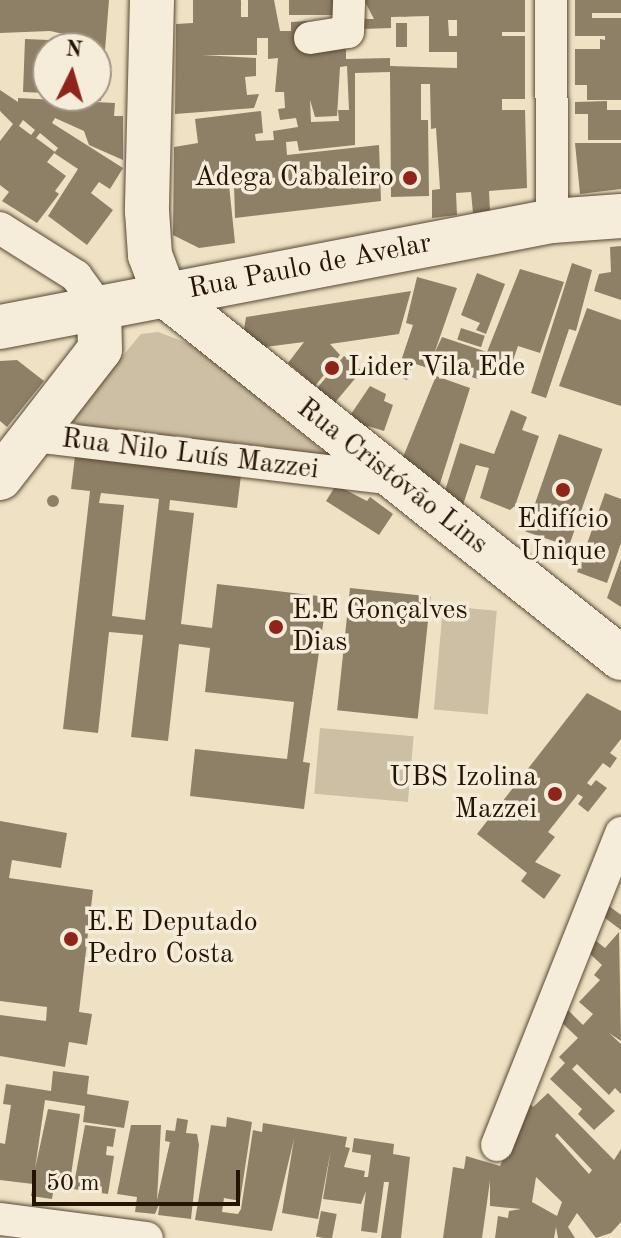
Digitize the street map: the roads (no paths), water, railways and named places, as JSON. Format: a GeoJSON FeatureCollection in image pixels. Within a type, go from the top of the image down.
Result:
{"type":"FeatureCollection","features":[{"type":"Feature","properties":{"kind":"street"},"geometry":{"type":"LineString","coordinates":[[152,0],[147,211],[150,255],[165,295]]}},
{"type":"Feature","properties":{"kind":"street"},"geometry":{"type":"LineString","coordinates":[[310,38],[348,32],[349,0]]}},
{"type":"Feature","properties":{"kind":"street"},"geometry":{"type":"LineString","coordinates":[[551,0],[552,221]]}},
{"type":"Feature","properties":{"kind":"street","name":"Rua Paulo de Avelar"},"geometry":{"type":"LineString","coordinates":[[0,327],[552,221],[621,216]]}},
{"type":"Feature","properties":{"kind":"street"},"geometry":{"type":"LineString","coordinates":[[0,228],[76,276],[99,308],[100,349],[0,478]]}},
{"type":"Feature","properties":{"kind":"street","name":"Rua Cristóvão Lins"},"geometry":{"type":"LineString","coordinates":[[165,295],[621,658]]}},
{"type":"Feature","properties":{"kind":"street","name":"Rua Nilo Luís Mazzei"},"geometry":{"type":"LineString","coordinates":[[34,436],[394,479]]}},
{"type":"Feature","properties":{"kind":"street"},"geometry":{"type":"LineString","coordinates":[[497,1145],[621,833]]}},
{"type":"Feature","properties":{"kind":"street"},"geometry":{"type":"LineString","coordinates":[[0,1219],[147,1238]]}},
{"type":"Feature","properties":{"kind":"place","name":"Adega Cabaleiro"},"geometry":{"type":"Point","coordinates":[410,178]}},
{"type":"Feature","properties":{"kind":"place","name":"Lider Vila Ede"},"geometry":{"type":"Point","coordinates":[332,368]}},
{"type":"Feature","properties":{"kind":"place","name":"Edifício Unique"},"geometry":{"type":"Point","coordinates":[563,490]}},
{"type":"Feature","properties":{"kind":"place","name":"E.E Gonçalves Dias"},"geometry":{"type":"Point","coordinates":[276,627]}},
{"type":"Feature","properties":{"kind":"place","name":"UBS Izolina Mazzei"},"geometry":{"type":"Point","coordinates":[555,794]}},
{"type":"Feature","properties":{"kind":"place","name":"E.E Deputado Pedro Costa"},"geometry":{"type":"Point","coordinates":[71,939]}}]}
